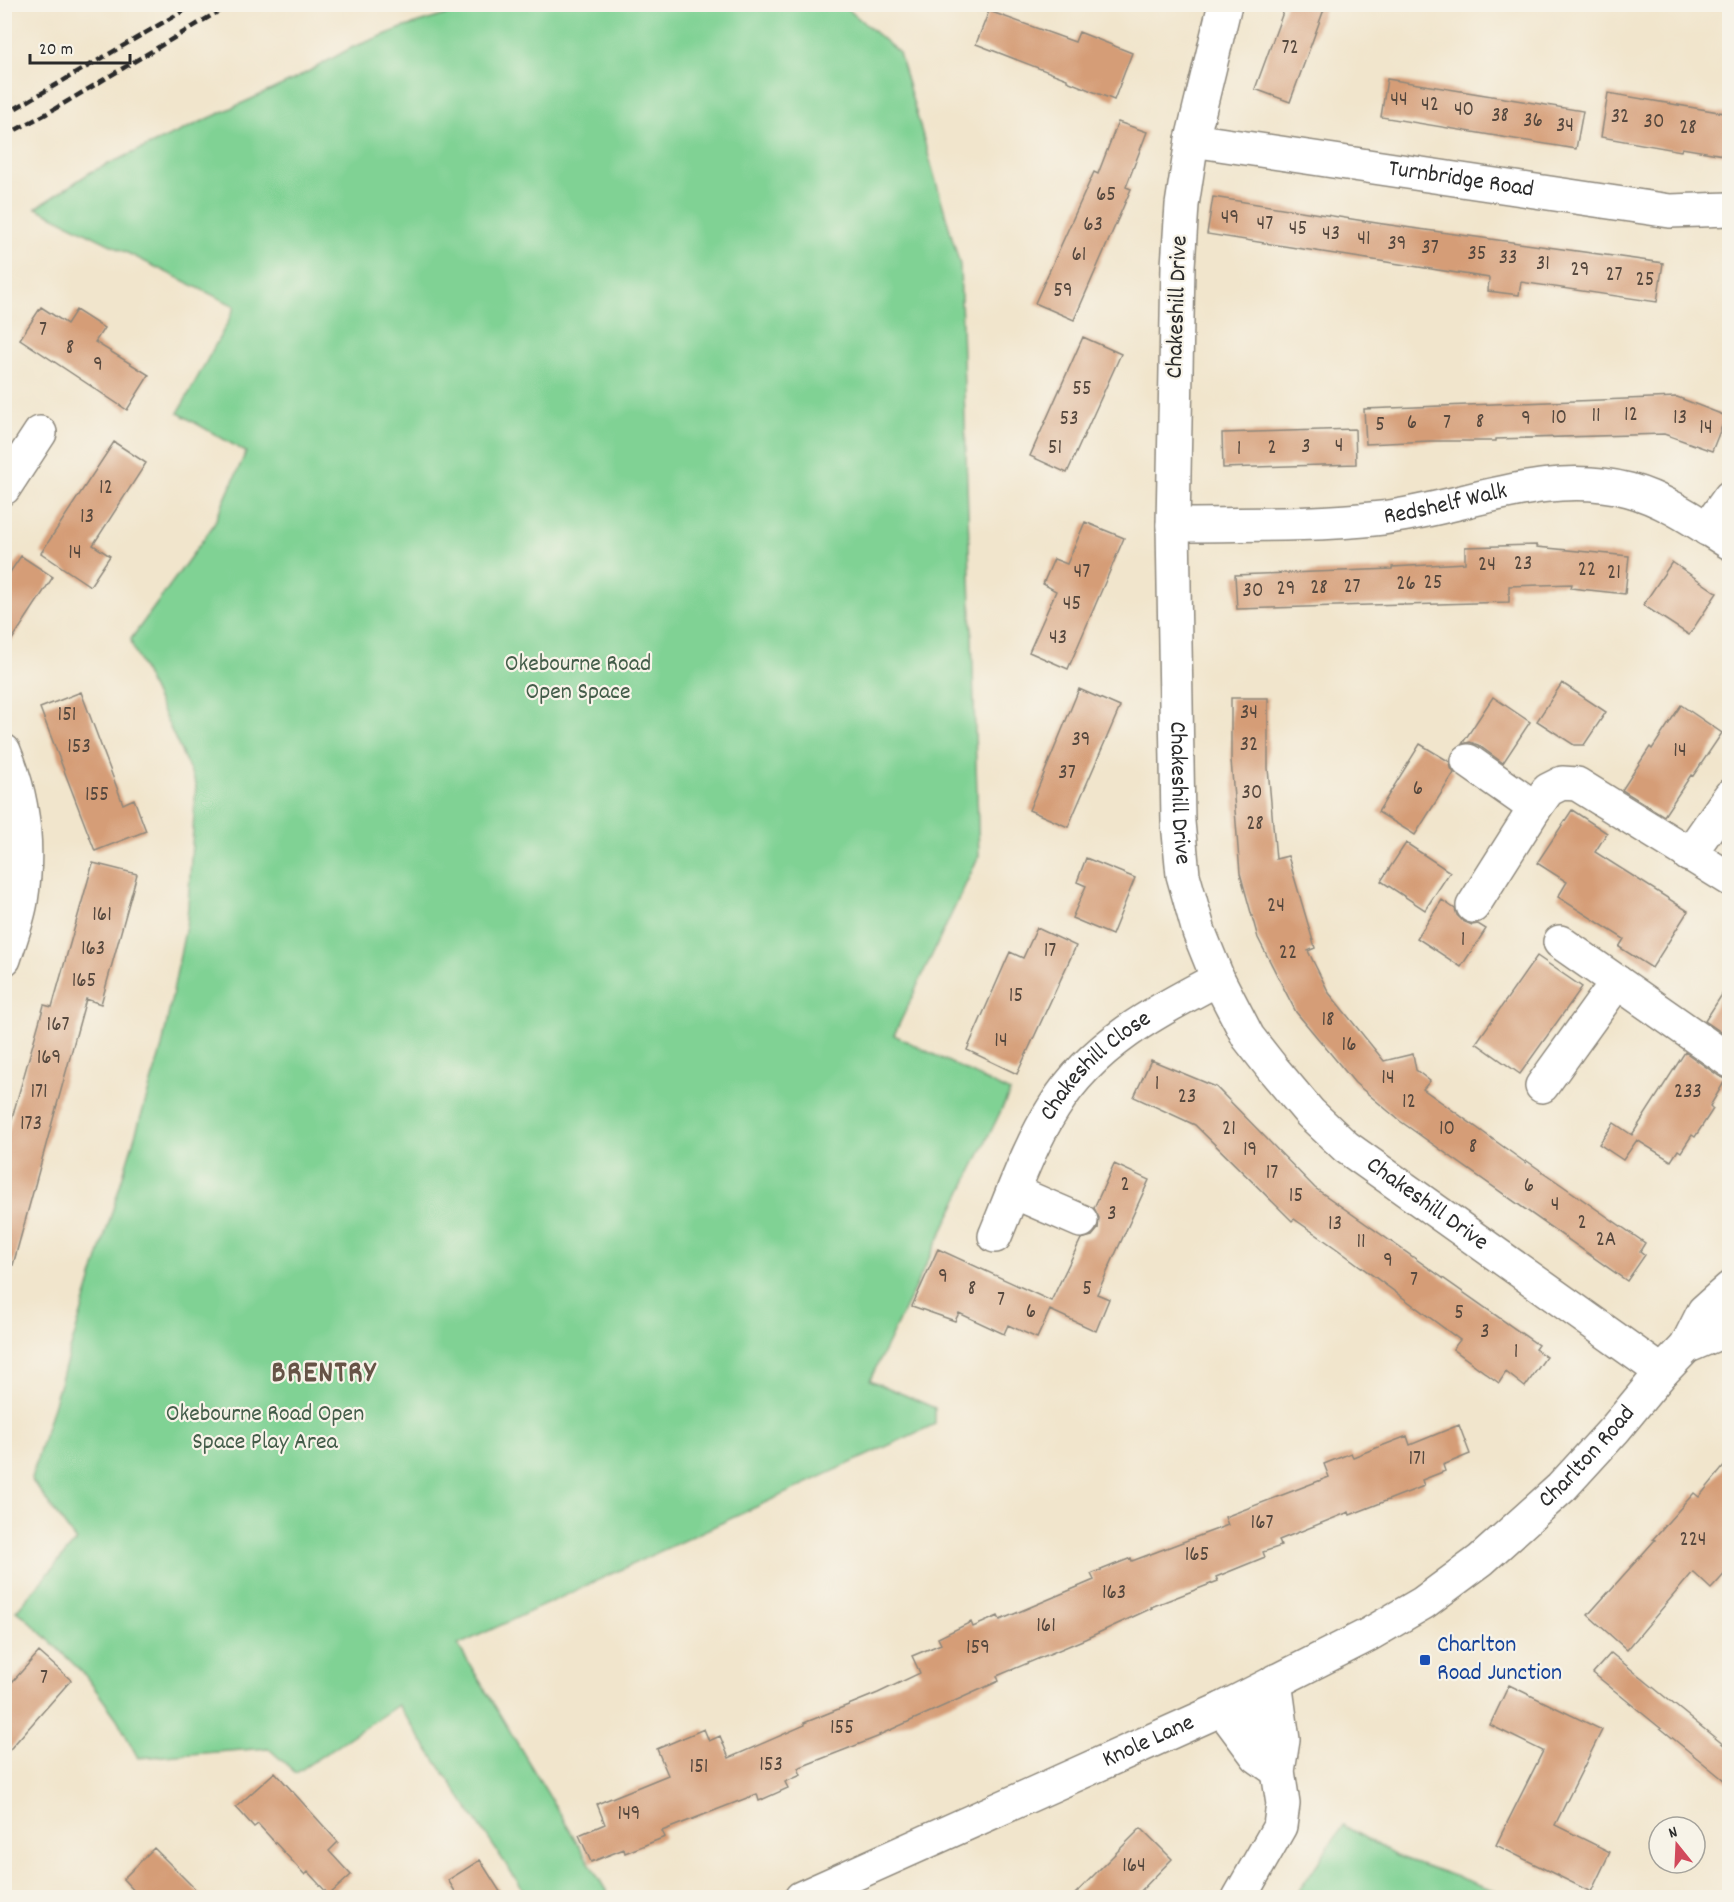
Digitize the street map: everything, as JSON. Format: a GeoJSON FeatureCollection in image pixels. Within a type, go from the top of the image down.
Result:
{"type":"FeatureCollection","features":[{"type":"Feature","properties":{"kind":"street","name":"Chakeshill Drive"},"geometry":{"type":"LineString","coordinates":[[1214,7],[1182,205],[1178,266],[1173,525],[1178,822],[1183,875],[1199,932],[1218,979],[1248,1037],[1310,1113],[1347,1147],[1662,1372]]}},
{"type":"Feature","properties":{"kind":"street","name":"Turnbridge Road"},"geometry":{"type":"LineString","coordinates":[[1192,140],[1670,211],[1730,209]]}},
{"type":"Feature","properties":{"kind":"street"},"geometry":{"type":"LineString","coordinates":[[4,488],[40,433]]}},
{"type":"Feature","properties":{"kind":"street","name":"Redshelf Walk"},"geometry":{"type":"LineString","coordinates":[[1173,525],[1307,523],[1383,518],[1528,487],[1569,483],[1603,485],[1631,491],[1674,508],[1718,536],[1730,497]]}},
{"type":"Feature","properties":{"kind":"street"},"geometry":{"type":"LineString","coordinates":[[4,751],[15,775],[23,821],[26,858],[21,903],[4,959]]}},
{"type":"Feature","properties":{"kind":"street"},"geometry":{"type":"LineString","coordinates":[[1468,761],[1535,808]]}},
{"type":"Feature","properties":{"kind":"street"},"geometry":{"type":"LineString","coordinates":[[1473,906],[1548,790],[1562,783],[1577,783],[1730,879]]}},
{"type":"Feature","properties":{"kind":"street"},"geometry":{"type":"LineString","coordinates":[[1689,855],[1730,796]]}},
{"type":"Feature","properties":{"kind":"street"},"geometry":{"type":"LineString","coordinates":[[1560,942],[1730,1061]]}},
{"type":"Feature","properties":{"kind":"street","name":"Chakeshill Close"},"geometry":{"type":"LineString","coordinates":[[994,1236],[1046,1122],[1081,1070],[1134,1025],[1163,1007],[1218,979]]}},
{"type":"Feature","properties":{"kind":"street"},"geometry":{"type":"LineString","coordinates":[[1542,1086],[1617,982]]}},
{"type":"Feature","properties":{"kind":"street"},"geometry":{"type":"LineString","coordinates":[[1014,1192],[1081,1221]]}},
{"type":"Feature","properties":{"kind":"street","name":"Charlton Road"},"geometry":{"type":"LineString","coordinates":[[1481,1560],[1561,1488],[1686,1347],[1704,1311],[1730,1288]]}},
{"type":"Feature","properties":{"kind":"street","name":"Charlton Road"},"geometry":{"type":"LineString","coordinates":[[1686,1347],[1730,1326]]}},
{"type":"Feature","properties":{"kind":"street","name":"Knole Lane"},"geometry":{"type":"LineString","coordinates":[[801,1898],[1222,1709],[1368,1635],[1423,1603],[1481,1560]]}},
{"type":"Feature","properties":{"kind":"street"},"geometry":{"type":"LineString","coordinates":[[1239,1898],[1280,1826],[1283,1804],[1271,1757],[1283,1740],[1275,1681]]}},
{"type":"Feature","properties":{"kind":"street"},"geometry":{"type":"LineString","coordinates":[[1222,1709],[1257,1756],[1271,1757]]}},
{"type":"Feature","properties":{"kind":"green space","name":"Okebourne Road Open Space"},"geometry":{"type":"Polygon","coordinates":[[[481,4],[843,5],[899,53],[960,265],[979,856],[894,1035],[1010,1092],[870,1380],[935,1408],[935,1424],[458,1645],[610,1897],[528,1897],[398,1705],[296,1773],[268,1748],[138,1758],[117,1719],[85,1675],[16,1611],[76,1541],[31,1479],[162,1047],[187,920],[196,784],[131,639],[213,526],[246,452],[178,413],[235,306],[36,208],[91,172],[293,80],[351,48],[402,28],[481,4]]]}},
{"type":"Feature","properties":{"kind":"green space"},"geometry":{"type":"Polygon","coordinates":[[[1343,1825],[1394,1855],[1514,1897],[1295,1897],[1343,1825]]]}},
{"type":"Feature","properties":{"kind":"building"},"geometry":{"type":"Polygon","coordinates":[[[1286,4],[1326,4],[1290,102],[1255,89],[1286,4]]]}},
{"type":"Feature","properties":{"kind":"building"},"geometry":{"type":"Polygon","coordinates":[[[989,11],[1075,42],[1079,32],[1132,53],[1114,100],[976,44],[989,11]]]}},
{"type":"Feature","properties":{"kind":"building"},"geometry":{"type":"Polygon","coordinates":[[[1387,79],[1583,111],[1576,149],[1381,117],[1387,79]]]}},
{"type":"Feature","properties":{"kind":"building"},"geometry":{"type":"Polygon","coordinates":[[[1608,93],[1730,114],[1730,156],[1682,148],[1681,151],[1601,137],[1608,93]]]}},
{"type":"Feature","properties":{"kind":"building"},"geometry":{"type":"Polygon","coordinates":[[[1118,122],[1147,132],[1126,187],[1131,189],[1074,320],[1035,303],[1094,172],[1098,174],[1118,122]]]}},
{"type":"Feature","properties":{"kind":"building"},"geometry":{"type":"Polygon","coordinates":[[[1213,197],[1383,224],[1663,263],[1657,302],[1521,282],[1519,295],[1488,291],[1489,278],[1207,234],[1213,197]]]}},
{"type":"Feature","properties":{"kind":"building"},"geometry":{"type":"Polygon","coordinates":[[[41,307],[67,324],[76,310],[104,328],[95,342],[149,375],[127,410],[20,339],[41,307]]]}},
{"type":"Feature","properties":{"kind":"building"},"geometry":{"type":"Polygon","coordinates":[[[1083,337],[1121,354],[1067,473],[1030,456],[1083,337]]]}},
{"type":"Feature","properties":{"kind":"building"},"geometry":{"type":"Polygon","coordinates":[[[1677,397],[1726,416],[1712,451],[1664,434],[1366,444],[1364,409],[1677,397]]]}},
{"type":"Feature","properties":{"kind":"building"},"geometry":{"type":"Polygon","coordinates":[[[1355,429],[1356,464],[1223,468],[1222,433],[1355,429]]]}},
{"type":"Feature","properties":{"kind":"building"},"geometry":{"type":"Polygon","coordinates":[[[114,442],[146,463],[93,545],[110,556],[90,586],[41,553],[114,442]]]}},
{"type":"Feature","properties":{"kind":"building"},"geometry":{"type":"Polygon","coordinates":[[[1085,522],[1124,538],[1068,669],[1029,652],[1056,591],[1043,584],[1054,559],[1067,564],[1085,522]]]}},
{"type":"Feature","properties":{"kind":"building"},"geometry":{"type":"Polygon","coordinates":[[[1537,545],[1537,547],[1629,556],[1625,594],[1571,588],[1572,584],[1509,586],[1509,602],[1237,609],[1235,575],[1392,569],[1392,567],[1465,563],[1465,547],[1537,545]]]}},
{"type":"Feature","properties":{"kind":"building"},"geometry":{"type":"Polygon","coordinates":[[[21,556],[53,577],[4,652],[4,581],[21,556]]]}},
{"type":"Feature","properties":{"kind":"building"},"geometry":{"type":"Polygon","coordinates":[[[1672,562],[1717,593],[1689,635],[1643,605],[1672,562]]]}},
{"type":"Feature","properties":{"kind":"building"},"geometry":{"type":"Polygon","coordinates":[[[1562,683],[1606,712],[1584,745],[1574,745],[1537,721],[1562,683]]]}},
{"type":"Feature","properties":{"kind":"building"},"geometry":{"type":"Polygon","coordinates":[[[1079,689],[1120,707],[1068,827],[1029,810],[1079,689]]]}},
{"type":"Feature","properties":{"kind":"building"},"geometry":{"type":"Polygon","coordinates":[[[81,692],[123,804],[134,799],[146,831],[95,851],[40,708],[81,692]]]}},
{"type":"Feature","properties":{"kind":"building"},"geometry":{"type":"Polygon","coordinates":[[[1493,697],[1530,722],[1503,763],[1478,745],[1470,742],[1462,744],[1493,697]]]}},
{"type":"Feature","properties":{"kind":"building"},"geometry":{"type":"Polygon","coordinates":[[[1231,698],[1268,698],[1268,768],[1276,859],[1288,856],[1315,948],[1308,951],[1329,993],[1384,1061],[1413,1054],[1416,1070],[1430,1081],[1423,1089],[1526,1163],[1527,1161],[1645,1243],[1640,1251],[1645,1255],[1627,1281],[1400,1121],[1355,1083],[1296,1012],[1258,938],[1240,873],[1231,760],[1231,698]]]}},
{"type":"Feature","properties":{"kind":"building"},"geometry":{"type":"Polygon","coordinates":[[[1681,705],[1722,733],[1664,816],[1622,790],[1681,705]]]}},
{"type":"Feature","properties":{"kind":"building"},"geometry":{"type":"Polygon","coordinates":[[[1420,744],[1450,762],[1454,773],[1415,835],[1378,812],[1420,744]]]}},
{"type":"Feature","properties":{"kind":"building"},"geometry":{"type":"Polygon","coordinates":[[[1572,810],[1607,833],[1595,852],[1688,911],[1652,968],[1619,947],[1624,939],[1558,897],[1567,882],[1537,863],[1572,810]]]}},
{"type":"Feature","properties":{"kind":"building"},"geometry":{"type":"Polygon","coordinates":[[[1406,843],[1450,872],[1425,910],[1381,881],[1406,843]]]}},
{"type":"Feature","properties":{"kind":"building"},"geometry":{"type":"Polygon","coordinates":[[[1086,858],[1135,878],[1112,935],[1072,918],[1086,886],[1077,882],[1086,858]]]}},
{"type":"Feature","properties":{"kind":"building"},"geometry":{"type":"Polygon","coordinates":[[[93,863],[137,874],[101,1004],[86,999],[13,1265],[4,1263],[4,1146],[44,1005],[52,1007],[93,863]]]}},
{"type":"Feature","properties":{"kind":"building"},"geometry":{"type":"Polygon","coordinates":[[[1442,900],[1455,909],[1463,921],[1472,925],[1478,924],[1486,929],[1461,967],[1417,938],[1442,900]]]}},
{"type":"Feature","properties":{"kind":"building"},"geometry":{"type":"Polygon","coordinates":[[[1037,928],[1076,946],[1017,1074],[967,1050],[1010,952],[1023,958],[1037,928]]]}},
{"type":"Feature","properties":{"kind":"building"},"geometry":{"type":"Polygon","coordinates":[[[1537,956],[1582,987],[1520,1074],[1476,1043],[1537,956]]]}},
{"type":"Feature","properties":{"kind":"building"},"geometry":{"type":"Polygon","coordinates":[[[1730,982],[1730,1038],[1705,1021],[1730,982]]]}},
{"type":"Feature","properties":{"kind":"building"},"geometry":{"type":"Polygon","coordinates":[[[1685,1052],[1726,1079],[1710,1106],[1713,1109],[1695,1137],[1692,1135],[1681,1152],[1678,1150],[1671,1161],[1637,1140],[1623,1160],[1599,1144],[1614,1123],[1632,1135],[1685,1052]]]}},
{"type":"Feature","properties":{"kind":"building"},"geometry":{"type":"Polygon","coordinates":[[[1151,1060],[1216,1087],[1315,1188],[1538,1345],[1535,1349],[1546,1357],[1525,1387],[1506,1372],[1499,1383],[1453,1349],[1460,1340],[1337,1249],[1294,1219],[1292,1221],[1195,1125],[1134,1097],[1151,1060]]]}},
{"type":"Feature","properties":{"kind":"building"},"geometry":{"type":"Polygon","coordinates":[[[1114,1164],[1149,1180],[1097,1294],[1109,1299],[1096,1331],[1050,1310],[1037,1338],[1008,1325],[1004,1334],[959,1313],[955,1321],[912,1306],[938,1249],[1051,1301],[1081,1239],[1092,1236],[1098,1229],[1099,1218],[1094,1208],[1114,1164]]]}},
{"type":"Feature","properties":{"kind":"building"},"geometry":{"type":"Polygon","coordinates":[[[1459,1425],[1470,1454],[1443,1465],[1445,1471],[1422,1480],[1424,1486],[1350,1515],[1349,1512],[1279,1540],[1281,1546],[1263,1552],[1265,1557],[1216,1577],[1218,1581],[1151,1607],[1085,1639],[997,1676],[999,1681],[880,1736],[798,1768],[801,1775],[785,1782],[788,1788],[759,1801],[757,1794],[662,1831],[665,1837],[625,1853],[624,1849],[591,1862],[579,1835],[605,1824],[597,1804],[668,1775],[657,1749],[704,1729],[709,1741],[720,1736],[729,1758],[920,1673],[912,1656],[941,1644],[938,1638],[971,1622],[973,1627],[998,1616],[1000,1620],[1094,1580],[1091,1574],[1228,1525],[1225,1517],[1329,1477],[1324,1464],[1351,1453],[1353,1457],[1407,1436],[1410,1445],[1459,1425]]]}},
{"type":"Feature","properties":{"kind":"building"},"geometry":{"type":"Polygon","coordinates":[[[1730,1459],[1730,1568],[1711,1589],[1693,1572],[1627,1650],[1588,1615],[1694,1493],[1699,1497],[1730,1459]]]}},
{"type":"Feature","properties":{"kind":"building"},"geometry":{"type":"Polygon","coordinates":[[[39,1652],[71,1680],[4,1756],[4,1691],[39,1652]]]}},
{"type":"Feature","properties":{"kind":"building"},"geometry":{"type":"Polygon","coordinates":[[[1611,1653],[1730,1750],[1730,1785],[1593,1673],[1611,1653]]]}},
{"type":"Feature","properties":{"kind":"building"},"geometry":{"type":"Polygon","coordinates":[[[1509,1685],[1602,1730],[1555,1825],[1610,1852],[1591,1892],[1496,1845],[1543,1751],[1490,1725],[1509,1685]]]}},
{"type":"Feature","properties":{"kind":"building"},"geometry":{"type":"Polygon","coordinates":[[[275,1772],[338,1842],[329,1851],[351,1875],[329,1895],[308,1872],[305,1875],[258,1824],[254,1827],[236,1807],[275,1772]]]}},
{"type":"Feature","properties":{"kind":"building"},"geometry":{"type":"Polygon","coordinates":[[[1141,1828],[1172,1859],[1134,1898],[1071,1898],[1141,1828]]]}},
{"type":"Feature","properties":{"kind":"building"},"geometry":{"type":"Polygon","coordinates":[[[154,1848],[204,1898],[141,1898],[123,1879],[154,1848]]]}},
{"type":"Feature","properties":{"kind":"building"},"geometry":{"type":"Polygon","coordinates":[[[480,1860],[504,1898],[459,1898],[448,1880],[480,1860]]]}},
{"type":"Feature","properties":{"kind":"railway"},"geometry":{"type":"LineString","coordinates":[[4,115],[195,4]]}},
{"type":"Feature","properties":{"kind":"railway"},"geometry":{"type":"LineString","coordinates":[[4,136],[46,114],[231,4]]}},
{"type":"Feature","properties":{"kind":"place","name":"Charlton Road Junction"},"geometry":{"type":"Point","coordinates":[1425,1660]}},
{"type":"Feature","properties":{"kind":"district","name":"BRENTRY"},"geometry":{"type":"Point","coordinates":[324,1375]}},
{"type":"Feature","properties":{"kind":"park label","name":"Okebourne Road Open Space Play Area"},"geometry":{"type":"Point","coordinates":[265,1429]}}]}
